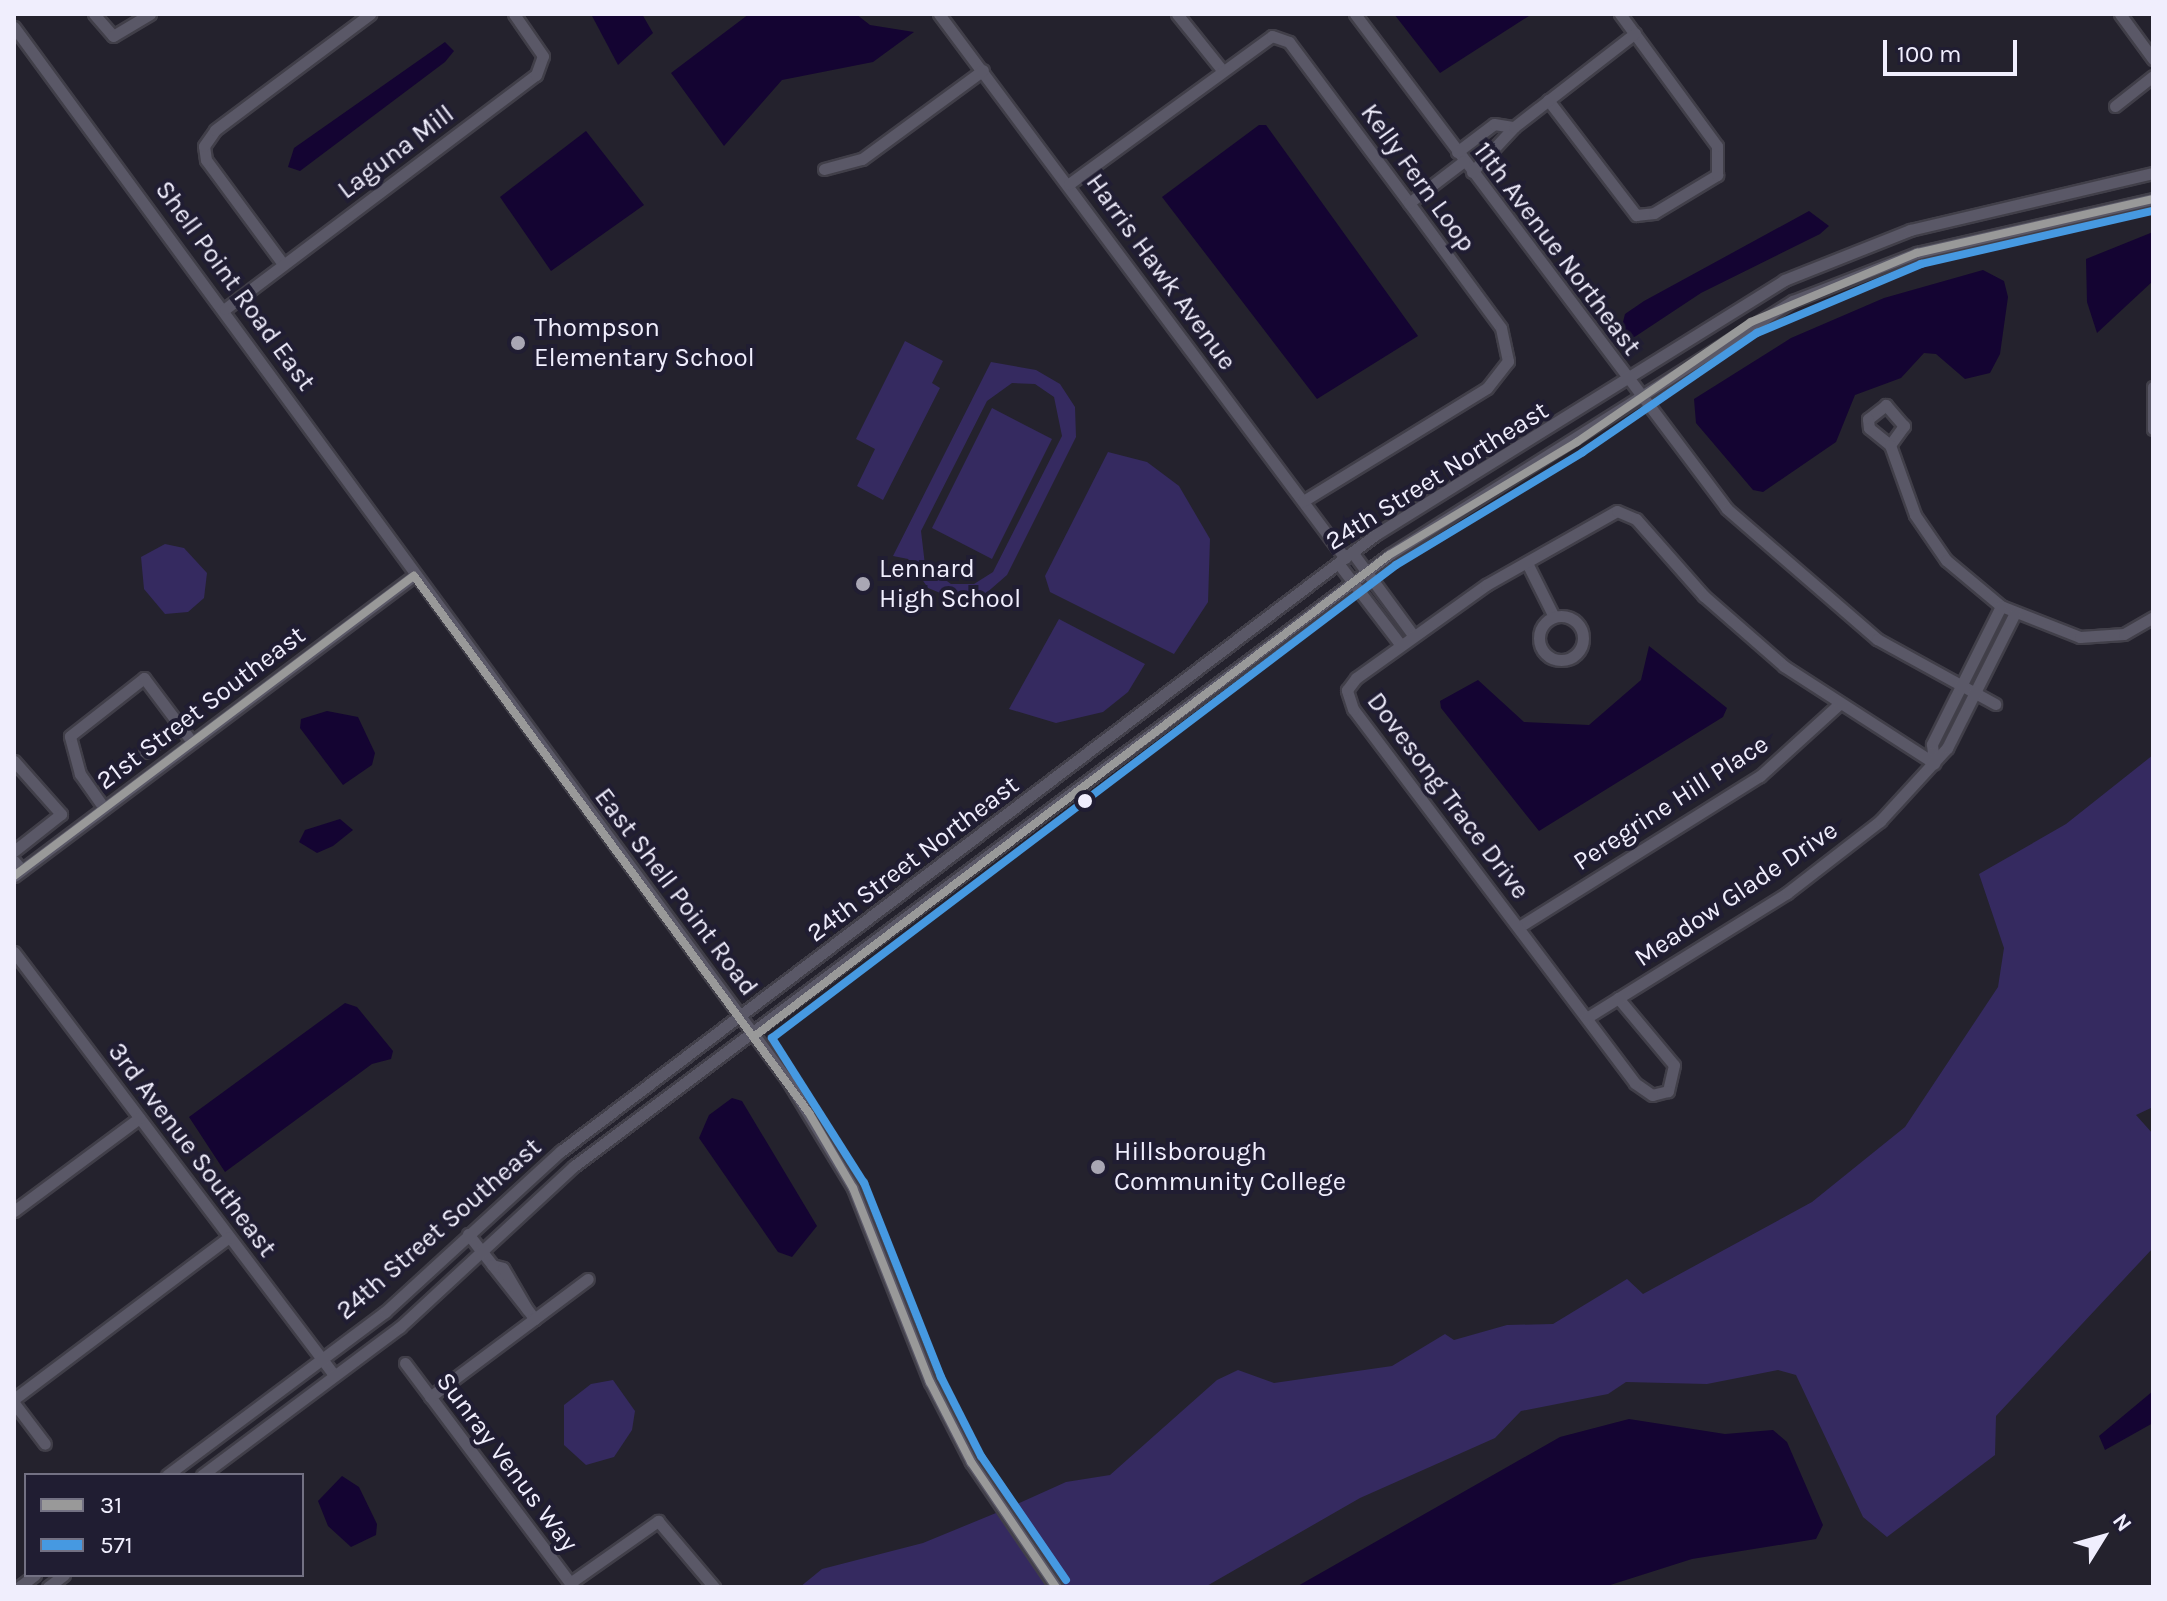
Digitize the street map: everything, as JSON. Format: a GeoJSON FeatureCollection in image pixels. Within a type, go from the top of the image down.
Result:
{"type":"FeatureCollection","features":[{"type":"Feature","properties":{"kind":"street"},"geometry":{"type":"LineString","coordinates":[[94,14],[113,36],[150,14]]}},
{"type":"Feature","properties":{"kind":"street"},"geometry":{"type":"LineString","coordinates":[[283,264],[206,160],[204,146],[215,130],[370,14]]}},
{"type":"Feature","properties":{"kind":"street","name":"Laguna Mill"},"geometry":{"type":"LineString","coordinates":[[225,309],[536,75],[543,56],[514,14]]}},
{"type":"Feature","properties":{"kind":"street","name":"Harris Hawk Avenue"},"geometry":{"type":"LineString","coordinates":[[939,14],[1069,184],[1345,558]]}},
{"type":"Feature","properties":{"kind":"street"},"geometry":{"type":"LineString","coordinates":[[1177,14],[1222,70]]}},
{"type":"Feature","properties":{"kind":"street","name":"11th Avenue Northeast"},"geometry":{"type":"LineString","coordinates":[[1355,14],[1639,396],[1773,556],[1877,639],[1995,704]]}},
{"type":"Feature","properties":{"kind":"street"},"geometry":{"type":"LineString","coordinates":[[1548,100],[1631,212],[1654,213],[1713,179],[1720,152],[1620,14]]}},
{"type":"Feature","properties":{"kind":"street"},"geometry":{"type":"LineString","coordinates":[[2120,14],[2153,59]]}},
{"type":"Feature","properties":{"kind":"street","name":"Shell Point Road East"},"geometry":{"type":"LineString","coordinates":[[14,27],[225,309],[414,576]]}},
{"type":"Feature","properties":{"kind":"street"},"geometry":{"type":"LineString","coordinates":[[1472,172],[1514,127],[1635,33]]}},
{"type":"Feature","properties":{"kind":"street","name":"Kelly Fern Loop"},"geometry":{"type":"LineString","coordinates":[[1069,184],[1272,36],[1289,42],[1409,203],[1501,328],[1508,361],[1487,388],[1303,501]]}},
{"type":"Feature","properties":{"kind":"street"},"geometry":{"type":"LineString","coordinates":[[824,169],[862,159],[983,70]]}},
{"type":"Feature","properties":{"kind":"street"},"geometry":{"type":"LineString","coordinates":[[2115,106],[2153,76]]}},
{"type":"Feature","properties":{"kind":"street"},"geometry":{"type":"LineString","coordinates":[[1409,203],[1494,124],[1514,127]]}},
{"type":"Feature","properties":{"kind":"street","name":"24th Street Northeast"},"geometry":{"type":"LineString","coordinates":[[742,1017],[1345,558],[1737,303],[1850,250],[2153,173]]}},
{"type":"Feature","properties":{"kind":"street","name":"24th Street Northeast"},"geometry":{"type":"LineString","coordinates":[[756,1035],[1366,572],[1751,322],[1859,273],[1978,237],[2153,199]]}},
{"type":"Feature","properties":{"kind":"street"},"geometry":{"type":"LineString","coordinates":[[2153,387],[2153,429]]}},
{"type":"Feature","properties":{"kind":"street"},"geometry":{"type":"LineString","coordinates":[[1890,445],[1930,540],[2001,606],[2103,639],[2153,617]]}},
{"type":"Feature","properties":{"kind":"street","name":"Dovesong Trace Drive"},"geometry":{"type":"LineString","coordinates":[[1618,998],[1674,1065],[1668,1091],[1644,1093],[1348,700],[1356,678],[1400,644],[1607,515],[1627,513],[1704,596],[1838,705],[1934,763]]}},
{"type":"Feature","properties":{"kind":"street"},"geometry":{"type":"LineString","coordinates":[[1345,558],[1366,572],[1413,635]]}},
{"type":"Feature","properties":{"kind":"street"},"geometry":{"type":"LineString","coordinates":[[1345,558],[1353,582],[1400,644]]}},
{"type":"Feature","properties":{"kind":"street"},"geometry":{"type":"LineString","coordinates":[[1527,563],[1554,617]]}},
{"type":"Feature","properties":{"kind":"street","name":"21st Street Southeast"},"geometry":{"type":"LineString","coordinates":[[17,869],[104,808],[414,576]]}},
{"type":"Feature","properties":{"kind":"street","name":"East Shell Point Road"},"geometry":{"type":"LineString","coordinates":[[414,576],[756,1035],[853,1188],[930,1382],[971,1462],[1056,1587]]}},
{"type":"Feature","properties":{"kind":"street"},"geometry":{"type":"LineString","coordinates":[[1934,763],[1932,744],[2001,606]]}},
{"type":"Feature","properties":{"kind":"street","name":"Meadow Glade Drive"},"geometry":{"type":"LineString","coordinates":[[1588,1017],[1825,866],[1934,763],[1975,694],[2015,613]]}},
{"type":"Feature","properties":{"kind":"street"},"geometry":{"type":"LineString","coordinates":[[104,808],[80,774],[70,736],[144,678],[192,742]]}},
{"type":"Feature","properties":{"kind":"street","name":"Peregrine Hill Place"},"geometry":{"type":"LineString","coordinates":[[1519,927],[1760,776],[1838,705]]}},
{"type":"Feature","properties":{"kind":"street"},"geometry":{"type":"LineString","coordinates":[[145,752],[179,724]]}},
{"type":"Feature","properties":{"kind":"street"},"geometry":{"type":"LineString","coordinates":[[14,761],[61,814],[14,851]]}},
{"type":"Feature","properties":{"kind":"street","name":"3rd Avenue Southeast"},"geometry":{"type":"LineString","coordinates":[[14,952],[334,1375]]}},
{"type":"Feature","properties":{"kind":"street","name":"24th Street Southeast"},"geometry":{"type":"LineString","coordinates":[[170,1473],[385,1312],[561,1151],[742,1017]]}},
{"type":"Feature","properties":{"kind":"street","name":"24th Street Southeast"},"geometry":{"type":"LineString","coordinates":[[205,1473],[400,1327],[574,1166],[756,1035]]}},
{"type":"Feature","properties":{"kind":"street"},"geometry":{"type":"LineString","coordinates":[[14,1211],[139,1118]]}},
{"type":"Feature","properties":{"kind":"street"},"geometry":{"type":"LineString","coordinates":[[468,1234],[492,1265],[503,1268],[531,1314]]}},
{"type":"Feature","properties":{"kind":"street"},"geometry":{"type":"LineString","coordinates":[[45,1444],[14,1401],[229,1237]]}},
{"type":"Feature","properties":{"kind":"street"},"geometry":{"type":"LineString","coordinates":[[430,1397],[531,1314],[588,1279]]}},
{"type":"Feature","properties":{"kind":"street","name":"Sunray Venus Way"},"geometry":{"type":"LineString","coordinates":[[405,1363],[572,1585]]}},
{"type":"Feature","properties":{"kind":"street"},"geometry":{"type":"LineString","coordinates":[[572,1585],[658,1521],[714,1587]]}},
{"type":"Feature","properties":{"kind":"shaded area"},"geometry":{"type":"Polygon","coordinates":[[[591,14],[642,14],[653,33],[618,65],[591,14]]]}},
{"type":"Feature","properties":{"kind":"shaded area"},"geometry":{"type":"Polygon","coordinates":[[[749,14],[856,14],[870,25],[914,32],[873,62],[782,80],[724,146],[671,73],[749,14]]]}},
{"type":"Feature","properties":{"kind":"shaded area"},"geometry":{"type":"Polygon","coordinates":[[[1394,14],[1532,14],[1440,73],[1394,14]]]}},
{"type":"Feature","properties":{"kind":"shaded area"},"geometry":{"type":"Polygon","coordinates":[[[445,42],[454,51],[445,62],[300,171],[288,167],[294,148],[445,42]]]}},
{"type":"Feature","properties":{"kind":"shaded area"},"geometry":{"type":"Polygon","coordinates":[[[1259,125],[1266,125],[1418,336],[1317,399],[1162,197],[1259,125]]]}},
{"type":"Feature","properties":{"kind":"shaded area"},"geometry":{"type":"Polygon","coordinates":[[[586,131],[644,205],[551,271],[500,197],[586,131]]]}},
{"type":"Feature","properties":{"kind":"shaded area"},"geometry":{"type":"Polygon","coordinates":[[[1809,211],[1829,226],[1820,234],[1701,293],[1633,338],[1621,330],[1625,314],[1644,301],[1809,211]]]}},
{"type":"Feature","properties":{"kind":"shaded area"},"geometry":{"type":"Polygon","coordinates":[[[2153,232],[2153,281],[2097,333],[2087,302],[2086,259],[2153,232]]]}},
{"type":"Feature","properties":{"kind":"shaded area"},"geometry":{"type":"Polygon","coordinates":[[[1983,270],[2004,281],[2008,297],[2000,354],[1990,373],[1965,379],[1936,354],[1924,353],[1901,378],[1855,395],[1836,442],[1763,492],[1753,490],[1696,423],[1694,399],[1791,338],[1884,298],[1983,270]]]}},
{"type":"Feature","properties":{"kind":"shaded area"},"geometry":{"type":"Polygon","coordinates":[[[905,341],[943,361],[932,383],[940,388],[883,500],[857,486],[875,449],[856,439],[905,341]]]}},
{"type":"Feature","properties":{"kind":"shaded area"},"geometry":{"type":"Polygon","coordinates":[[[991,362],[1036,370],[1060,384],[1075,407],[1076,437],[1007,575],[984,595],[955,599],[928,588],[908,559],[893,556],[991,362]],[[1012,383],[987,401],[921,531],[925,565],[951,584],[974,584],[993,572],[1062,436],[1054,397],[1035,384],[1012,383]]]}},
{"type":"Feature","properties":{"kind":"shaded area"},"geometry":{"type":"Polygon","coordinates":[[[992,408],[1052,439],[992,559],[932,528],[992,408]]]}},
{"type":"Feature","properties":{"kind":"shaded area"},"geometry":{"type":"Polygon","coordinates":[[[1108,452],[1147,462],[1179,486],[1210,539],[1208,602],[1174,654],[1050,592],[1045,576],[1108,452]]]}},
{"type":"Feature","properties":{"kind":"shaded area"},"geometry":{"type":"Polygon","coordinates":[[[165,544],[184,548],[207,573],[204,598],[188,612],[165,614],[144,589],[141,557],[165,544]]]}},
{"type":"Feature","properties":{"kind":"shaded area"},"geometry":{"type":"Polygon","coordinates":[[[1059,619],[1145,664],[1128,692],[1103,712],[1056,723],[1009,709],[1059,619]]]}},
{"type":"Feature","properties":{"kind":"shaded area"},"geometry":{"type":"Polygon","coordinates":[[[1649,646],[1727,708],[1723,717],[1539,831],[1441,708],[1440,701],[1478,680],[1524,722],[1589,725],[1641,680],[1649,646]]]}},
{"type":"Feature","properties":{"kind":"shaded area"},"geometry":{"type":"Polygon","coordinates":[[[327,711],[358,717],[375,753],[372,765],[343,785],[300,728],[301,719],[327,711]]]}},
{"type":"Feature","properties":{"kind":"shaded area"},"geometry":{"type":"Polygon","coordinates":[[[2153,755],[2153,1107],[2136,1115],[2153,1134],[2153,1248],[1996,1416],[1995,1455],[1887,1537],[1863,1517],[1796,1375],[1778,1370],[1707,1384],[1626,1382],[1608,1394],[1521,1411],[1495,1438],[1360,1498],[1205,1587],[1063,1587],[1006,1509],[1066,1482],[1110,1475],[1217,1380],[1238,1370],[1274,1383],[1392,1366],[1445,1334],[1454,1340],[1507,1325],[1553,1324],[1627,1279],[1643,1294],[1812,1202],[1905,1127],[1998,987],[2004,948],[1979,874],[2066,824],[2153,755]]]}},
{"type":"Feature","properties":{"kind":"shaded area"},"geometry":{"type":"Polygon","coordinates":[[[340,819],[353,830],[333,846],[317,853],[299,842],[305,830],[340,819]]]}},
{"type":"Feature","properties":{"kind":"shaded area"},"geometry":{"type":"Polygon","coordinates":[[[345,1003],[357,1007],[393,1051],[391,1059],[372,1064],[225,1172],[189,1117],[345,1003]]]}},
{"type":"Feature","properties":{"kind":"shaded area"},"geometry":{"type":"Polygon","coordinates":[[[732,1098],[742,1101],[817,1226],[792,1257],[778,1252],[699,1138],[709,1115],[732,1098]]]}},
{"type":"Feature","properties":{"kind":"shaded area"},"geometry":{"type":"Polygon","coordinates":[[[613,1380],[635,1411],[632,1430],[614,1457],[586,1465],[564,1445],[564,1405],[591,1384],[613,1380]]]}},
{"type":"Feature","properties":{"kind":"shaded area"},"geometry":{"type":"Polygon","coordinates":[[[2153,1391],[2153,1423],[2105,1450],[2099,1436],[2153,1391]]]}},
{"type":"Feature","properties":{"kind":"shaded area"},"geometry":{"type":"Polygon","coordinates":[[[1629,1419],[1725,1434],[1773,1430],[1787,1442],[1823,1525],[1816,1539],[1692,1559],[1604,1587],[1296,1587],[1560,1437],[1629,1419]]]}},
{"type":"Feature","properties":{"kind":"shaded area"},"geometry":{"type":"Polygon","coordinates":[[[342,1476],[359,1487],[377,1524],[376,1535],[351,1547],[328,1526],[318,1501],[342,1476]]]}},
{"type":"Feature","properties":{"kind":"shaded area"},"geometry":{"type":"Polygon","coordinates":[[[996,1513],[1050,1587],[800,1587],[822,1569],[923,1543],[996,1513]]]}},
{"type":"Feature","properties":{"kind":"transit line","name":"31"},"geometry":{"type":"LineString","coordinates":[[756,1035],[1389,555],[1577,442],[1751,322],[1917,253],[2153,199]]}},
{"type":"Feature","properties":{"kind":"transit line","name":"571"},"geometry":{"type":"LineString","coordinates":[[1066,1580],[981,1456],[941,1377],[864,1183],[772,1038],[1396,565],[1583,452],[1757,333],[1921,264],[2153,211]]}},
{"type":"Feature","properties":{"kind":"transit line","name":"31"},"geometry":{"type":"LineString","coordinates":[[14,876],[414,576],[809,1113],[853,1188],[930,1382],[971,1462],[1056,1587]]}},
{"type":"Feature","properties":{"kind":"place","name":"Thompson Elementary School"},"geometry":{"type":"Point","coordinates":[518,343]}},
{"type":"Feature","properties":{"kind":"place","name":"Lennard High School"},"geometry":{"type":"Point","coordinates":[863,584]}},
{"type":"Feature","properties":{"kind":"place","name":"Hillsborough Community College"},"geometry":{"type":"Point","coordinates":[1098,1167]}}]}
